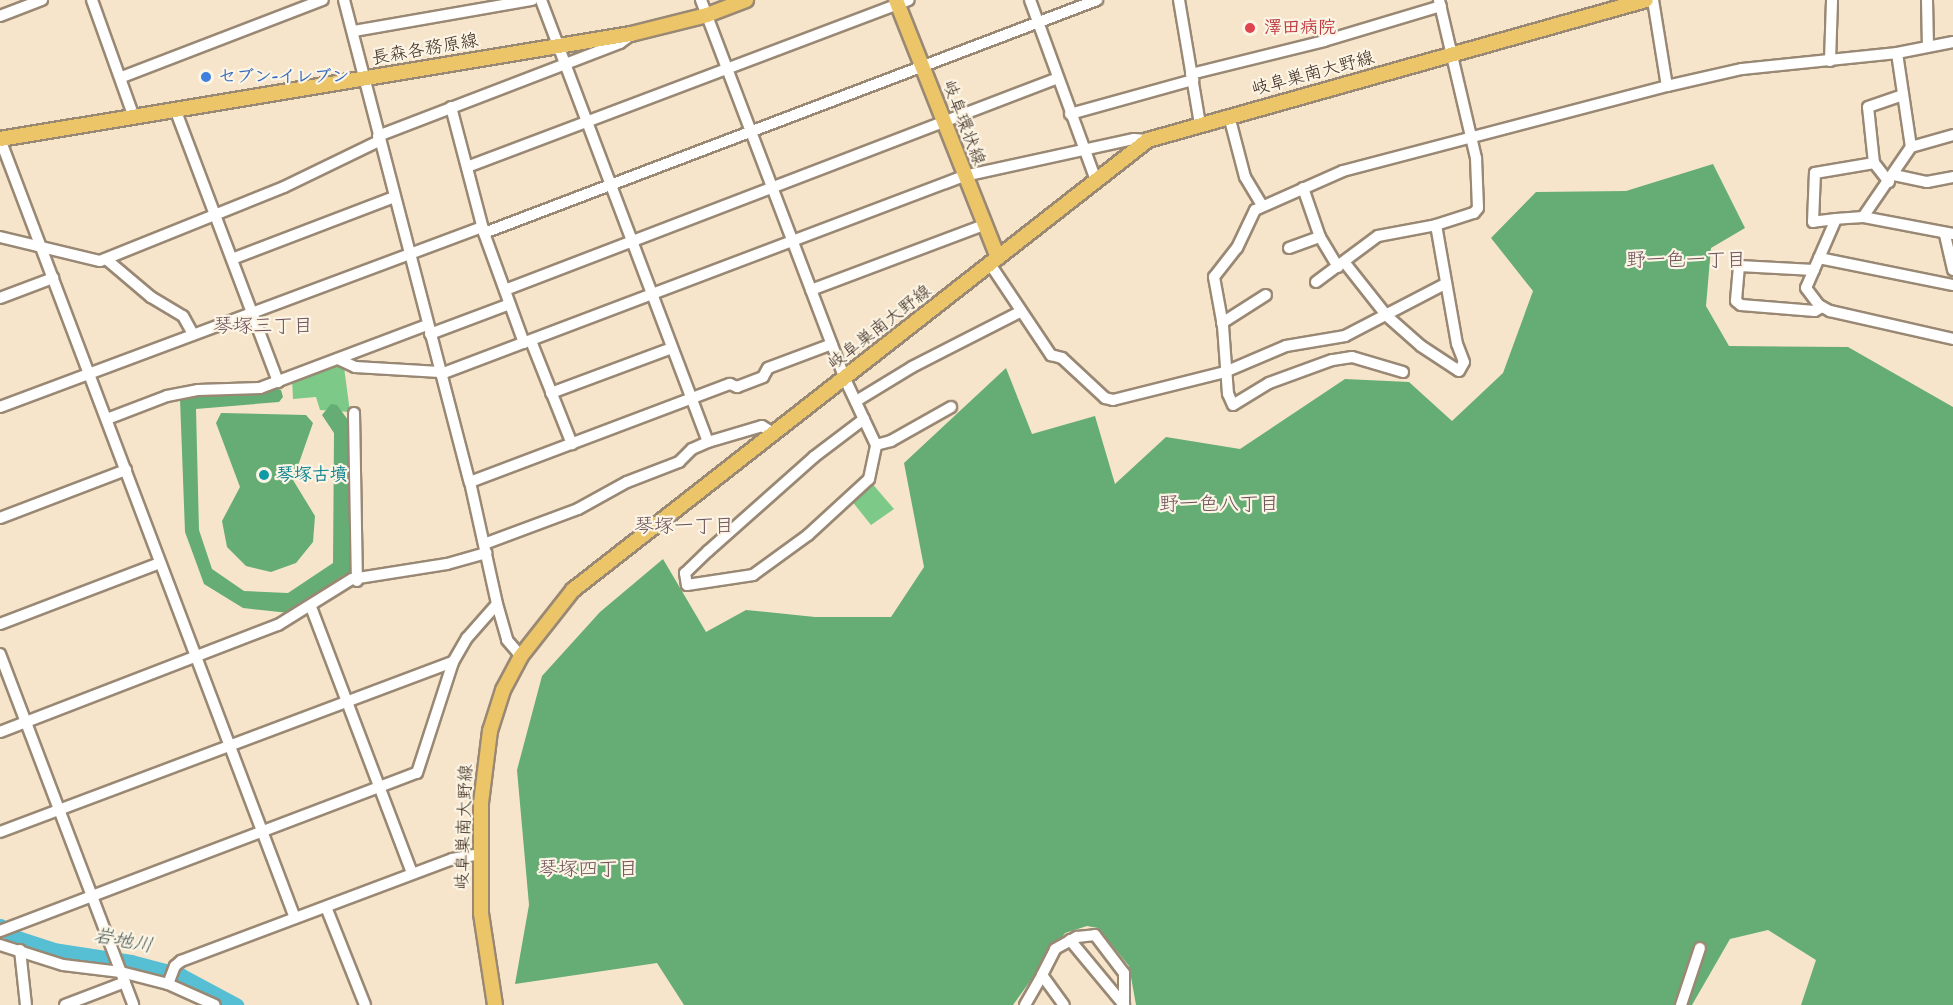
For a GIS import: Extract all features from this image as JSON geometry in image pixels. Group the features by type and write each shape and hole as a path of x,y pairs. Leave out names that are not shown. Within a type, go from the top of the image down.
{"main road":[{"name":"長森各務原線","path":"0,139 631,34 707,15 746,0"},
{"name":"岐阜巣南大野線","path":"495,1005 481,913 481,803 490,731 503,690 521,656 573,590 845,379 1095,178 1148,140 1646,0"},
{"name":"岐阜環状線","path":"901,1 922,66 984,225 994,261"}],"street":[{"path":"0,16 42,0"},
{"path":"92,0 122,77 134,117"},
{"path":"122,77 323,0"},
{"path":"344,0 354,31 364,79 428,330 471,482 497,604 507,640 521,656"},
{"path":"354,31 532,0"},
{"path":"541,0 708,442"},
{"path":"701,0 845,379 858,400 876,445 869,479 808,535 753,575 687,585 685,573 708,551 814,457 864,419"},
{"path":"1029,0 1095,178"},
{"path":"0,407 408,253 483,230 751,133 1096,0"},
{"path":"1179,0 1200,124"},
{"path":"1653,0 1667,86"},
{"path":"1830,61 1832,0"},
{"path":"1927,0 1928,46"},
{"path":"467,167 901,1"},
{"path":"1071,114 1192,77 1324,41 1440,3 1471,136 1478,208 1474,213 1436,225 1378,236 1316,282"},
{"path":"0,237 91,260 106,259 215,216 452,107 620,43 631,34"},
{"path":"1403,372 1350,357 1288,375 1233,405 1225,372 1222,322 1214,278 1231,257 1255,210 1343,171 1667,86 1742,69 1897,53 1953,42"},
{"path":"1863,217 1911,147 1897,53"},
{"path":"505,290 1058,78"},
{"path":"1903,95 1868,107 1874,164 1891,179 1927,182 1953,177"},
{"path":"452,107 483,230 510,304 572,444"},
{"path":"175,109 278,382"},
{"path":"1230,116 1245,177 1262,205"},
{"path":"1911,147 1953,135"},
{"path":"0,139 296,918"},
{"path":"338,359 355,368 441,373 964,176 1134,139 1148,140"},
{"path":"1874,164 1815,173 1813,222 1863,217 1949,234 1953,270"},
{"path":"1303,188 1320,237 1341,265 1387,316 1421,346 1459,371 1464,362 1445,284 1436,225"},
{"path":"232,259 394,197"},
{"path":"1836,219 1806,288 1822,307 1953,339"},
{"path":"811,290 984,225"},
{"path":"1289,248 1320,237"},
{"path":"1819,258 1953,285"},
{"path":"106,259 151,297 183,316 193,334"},
{"path":"994,261 1020,312 1051,355 1062,358 1100,393 1113,400 1225,372 1286,346 1343,336 1387,316 1445,284"},
{"path":"1814,270 1739,266 1736,301 1815,312 1822,307"},
{"path":"0,298 53,278"},
{"path":"1222,322 1266,295"},
{"path":"107,419 167,396 198,390 260,388 338,359 510,304"},
{"path":"858,400 912,367 1020,312"},
{"path":"1343,336 1350,357"},
{"path":"471,482 691,399 763,377 768,368 832,344"},
{"path":"551,393 672,348"},
{"path":"876,445 891,441 951,407"},
{"path":"354,413 357,580"},
{"path":"0,732 278,625 311,607 352,579 357,580 485,548 578,509 627,482 679,462 692,449 708,442 762,426 773,433"},
{"path":"0,518 126,470"},
{"path":"0,624 160,562"},
{"path":"5,930 417,773 453,662 466,638 497,604"},
{"path":"311,607 412,873"},
{"path":"0,654 133,1005"},
{"path":"0,832 453,662"},
{"path":"169,982 174,968 181,961 412,873 452,859 481,854"},
{"path":"326,907 362,1004"},
{"path":"1025,1005 1055,949 1070,940 1095,935 1124,973 1124,1005"},
{"path":"1070,940 1124,1005"},
{"path":"0,945 63,965 169,982 215,1005"},
{"path":"1681,1005 1700,948"},
{"path":"20,950 26,1005"},
{"path":"65,1005 121,974"},
{"path":"1042,975 1064,1005"}],"green space":[{"path":"1713,164 1745,228 1711,248 1706,306 1729,346 1848,347 1953,407 1953,1005 1801,1005 1816,960 1768,930 1730,939 1692,1005 1136,1005 1129,966 1098,928 1087,926 1065,933 1013,1005 684,1005 657,963 515,984 529,905 517,770 542,676 600,612 663,559 706,632 746,610 815,617 891,617 924,567 904,463 1006,368 1032,434 1095,416 1115,484 1166,437 1240,449 1345,379 1409,382 1452,421 1503,373 1533,291 1491,238 1536,192 1626,191"},
{"path":"339,364 344,367 350,412 320,410 316,397 293,399 292,379"},
{"path":"274,387 281,390 283,397 279,402 196,409 199,530 212,569 244,591 288,593 333,563 334,433 322,415 331,404 337,405 351,424 352,573 289,613 243,608 204,584 185,532 180,399 198,393"},
{"path":"221,413 306,415 313,423 293,480 315,516 313,542 296,563 271,572 246,566 227,547 222,521 240,487 216,423"},
{"path":"870,481 894,509 871,525 851,500"}],"waterway":[{"name":"岩地川","path":"0,926 17,938 53,950 131,962 180,975 236,1005"}],"place":[{"name":"澤田病院","path":"1250,28"},
{"name":"セブン-イレブン","path":"206,77"},
{"name":"琴塚古墳","path":"264,475"}],"district":[{"name":"野一色一丁目","path":"1686,260"},
{"name":"琴塚三丁目","path":"263,326"},
{"name":"野一色八丁目","path":"1219,504"},
{"name":"琴塚一丁目","path":"684,526"},
{"name":"琴塚四丁目","path":"588,869"}]}
